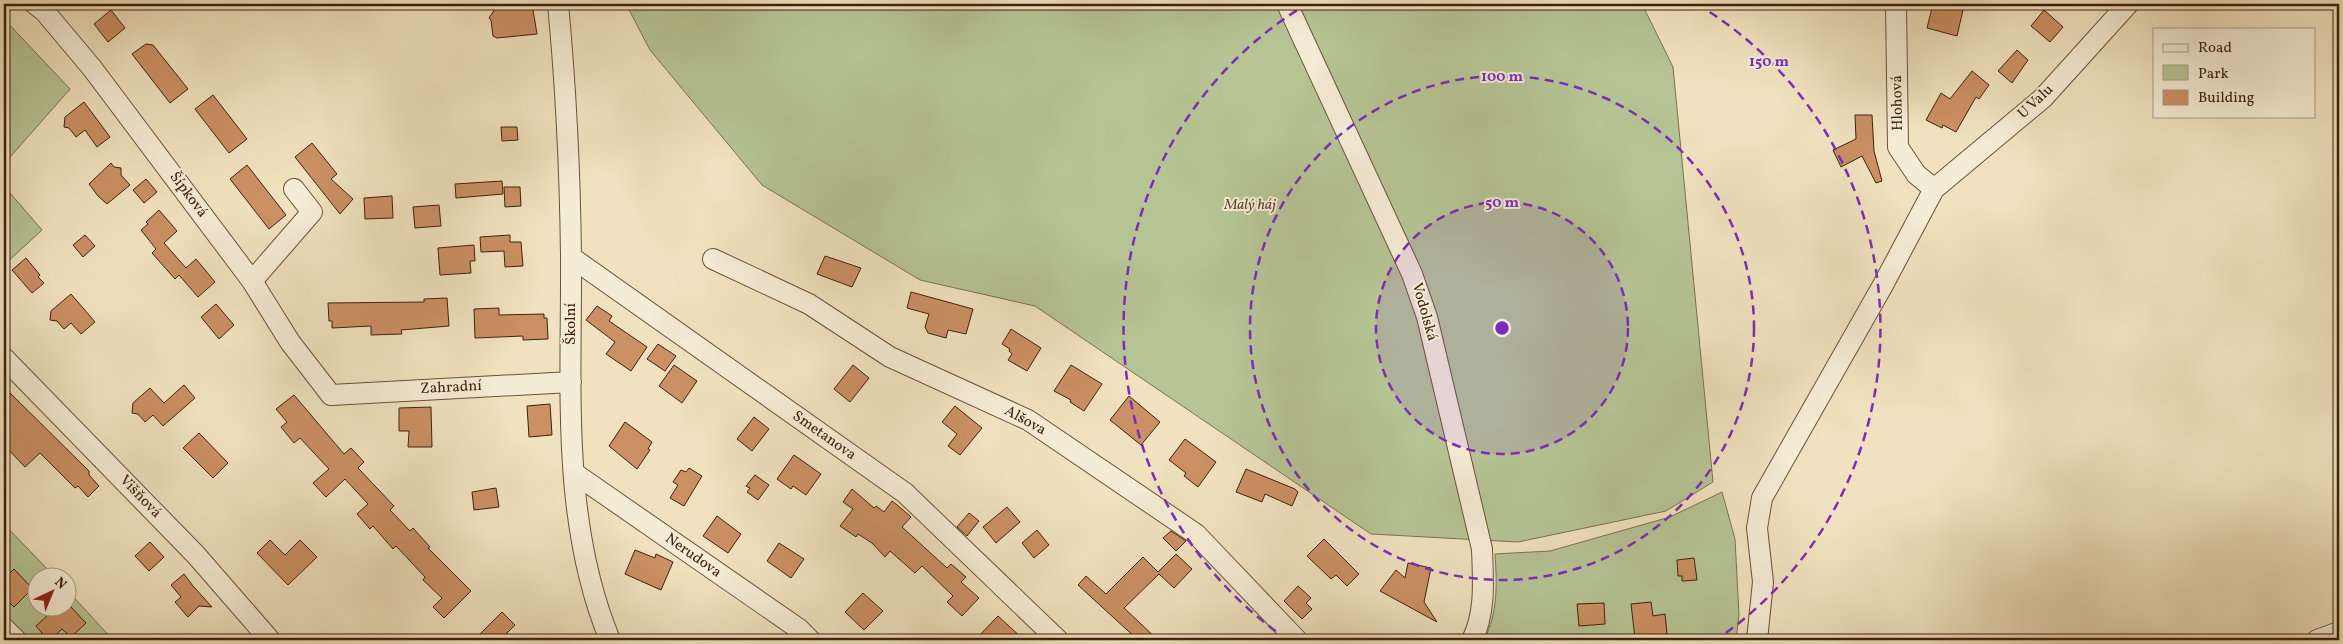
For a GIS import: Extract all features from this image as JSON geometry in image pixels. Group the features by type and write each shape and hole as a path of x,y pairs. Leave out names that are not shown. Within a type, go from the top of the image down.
{"street":[{"name":"Šípková","path":"34,4 45,12 92,68 252,281 290,342 331,395"},
{"name":"Školní","path":"558,4 564,70 571,257 571,382 574,473 581,542 598,611 610,640"},
{"name":"Vodolská","path":"1287,4 1412,274 1427,317 1482,549 1483,586 1479,621 1472,640"},
{"name":"Hlohová","path":"1896,4 1898,147 1916,174 1934,189"},
{"name":"U Valu","path":"1934,189 2043,98 2128,4"},
{"path":"252,281 312,212 294,188"},
{"path":"1756,640 1763,582 1756,528 1762,498 1883,285 1934,189"},
{"name":"Smetanova","path":"571,257 905,493 1058,640"},
{"name":"Alšova","path":"713,258 810,304 890,357 1028,420 1196,534 1297,640"},
{"name":"Višňová","path":"4,358 196,555 270,640"},
{"name":"Zahradní","path":"331,395 571,382"},
{"name":"Nerudova","path":"574,473 799,629 810,640"},
{"path":"4,628 16,640"},
{"path":"2317,640 2339,632"}],"green space":[{"name":"Malý háj","path":"626,4 1642,4 1673,67 1713,482 1666,511 1518,542 1371,534 1035,306 920,280 762,185 650,50"},
{"path":"4,19 70,89 4,164"},
{"path":"4,186 42,230 4,265"},
{"path":"1722,492 1735,539 1739,615 1736,640 1484,640 1489,630 1496,598 1495,554 1550,551 1670,517"},
{"path":"4,524 44,566 28,566 28,616 78,616 78,602 113,640 29,640 4,614"}],"building":[{"path":"505,4 532,4 537,34 497,38 493,36 491,20 489,18 497,6 505,6"},
{"path":"1933,4 1963,10 1957,36 1927,28"},
{"path":"111,10 125,28 108,42 94,24"},
{"path":"2044,10 2063,27 2050,42 2031,26"},
{"path":"146,44 153,45 188,89 170,103 132,54"},
{"path":"2017,50 2028,60 2012,83 1998,71"},
{"path":"1972,71 1989,85 1979,99 1976,97 1956,132 1943,125 1942,128 1926,120 1941,93 1950,99"},
{"path":"213,95 247,139 229,153 195,109"},
{"path":"84,102 110,137 97,147 85,130 76,137 69,128 64,127 65,117"},
{"path":"1855,115 1872,115 1874,151 1882,181 1876,183 1862,156 1841,167 1833,150 1856,139"},
{"path":"501,127 517,127 518,140 502,141"},
{"path":"312,143 337,174 331,179 353,199 340,214 295,157"},
{"path":"111,163 114,167 121,168 121,175 130,185 107,204 89,184"},
{"path":"247,165 286,215 269,229 230,179"},
{"path":"146,179 157,192 144,203 133,190"},
{"path":"502,181 503,194 456,198 455,184"},
{"path":"504,187 520,187 521,206 505,207"},
{"path":"392,196 393,218 365,219 364,198"},
{"path":"439,205 441,226 415,228 413,207"},
{"path":"159,210 177,231 164,243 186,268 196,259 215,282 198,297 179,275 175,279 152,253 156,249 141,230 148,224 146,222"},
{"path":"85,235 95,246 83,257 73,245"},
{"path":"510,235 510,242 521,242 523,266 505,267 504,251 481,252 480,237"},
{"path":"474,245 475,261 470,261 471,273 440,275 438,248"},
{"path":"825,256 861,268 852,287 817,274"},
{"path":"26,258 44,283 32,293 12,270"},
{"path":"911,292 973,309 966,334 948,330 946,338 928,333 925,327 929,314 907,308"},
{"path":"71,294 95,322 81,334 71,323 64,329 57,321 50,320 51,311"},
{"path":"447,298 449,326 401,330 402,334 371,335 371,326 332,328 332,321 329,321 328,303 424,302 424,299"},
{"path":"216,304 234,325 219,339 201,317"},
{"path":"597,306 612,316 609,321 647,347 631,371 606,354 615,342 586,320"},
{"path":"499,308 499,315 544,314 544,318 547,318 548,339 523,340 523,336 475,338 474,309"},
{"path":"1011,329 1041,348 1027,371 1008,360 1012,354 1009,351 1010,349 1002,344"},
{"path":"658,344 676,356 665,371 647,359"},
{"path":"674,365 697,381 682,403 659,386"},
{"path":"853,365 869,378 850,402 834,389"},
{"path":"1071,365 1102,384 1084,411 1070,402 1071,400 1054,391"},
{"path":"184,385 195,398 163,426 153,415 145,422 138,414 132,413 133,403 150,388 164,403"},
{"path":"4,387 89,471 89,475 99,486 88,497 78,486 75,488 40,453 25,467 4,445"},
{"path":"294,395 344,454 351,448 364,462 358,468 394,506 390,510 410,531 413,528 430,547 428,548 471,591 444,618 433,607 442,598 423,580 425,577 396,546 393,549 373,526 370,529 357,514 368,504 345,479 326,497 313,483 329,469 300,438 294,443 281,427 287,422 276,409"},
{"path":"1129,396 1160,422 1141,445 1110,420"},
{"path":"550,404 552,435 529,437 527,406"},
{"path":"955,406 982,428 960,455 948,446 957,434 942,422"},
{"path":"431,407 432,447 408,447 409,431 399,431 399,408"},
{"path":"754,417 769,429 752,451 737,439"},
{"path":"625,422 652,442 648,449 650,450 637,469 609,446"},
{"path":"199,433 228,463 213,478 183,448"},
{"path":"1185,439 1216,462 1198,487 1184,476 1186,473 1169,460"},
{"path":"794,455 821,474 806,495 793,486 791,489 777,479"},
{"path":"689,468 702,476 684,506 670,498 678,485 673,482 681,470 686,472"},
{"path":"1246,469 1295,489 1298,492 1292,506 1265,494 1262,502 1236,492"},
{"path":"755,475 769,485 758,500 747,492 750,488 746,486"},
{"path":"496,488 499,507 474,510 472,492"},
{"path":"852,489 874,508 876,506 884,512 892,501 911,517 902,527 947,568 951,564 966,577 961,582 979,598 962,616 947,602 953,596 922,566 915,573 890,551 885,557 872,543 858,534 856,537 840,526 853,509 843,502"},
{"path":"1007,507 1020,522 996,543 983,527"},
{"path":"969,513 979,521 967,536 957,527"},
{"path":"717,516 741,534 728,553 703,536"},
{"path":"1037,530 1049,545 1034,558 1022,543"},
{"path":"1171,531 1186,541 1176,551 1163,538"},
{"path":"1324,539 1359,574 1347,586 1336,575 1331,579 1307,556"},
{"path":"270,540 285,555 300,540 317,557 288,585 257,553"},
{"path":"150,542 164,557 149,571 135,556"},
{"path":"779,543 804,559 791,578 767,561"},
{"path":"635,550 655,558 656,554 673,562 661,590 625,574"},
{"path":"1176,554 1192,569 1174,588 1159,574 1124,608 1158,640 1138,640 1078,585 1086,576 1106,594 1143,557 1158,572"},
{"path":"1694,558 1697,580 1682,581 1682,576 1678,576 1677,560"},
{"path":"1408,563 1431,568 1424,602 1437,622 1380,591 1396,570 1405,578"},
{"path":"14,569 28,584 28,593 14,607 4,597 4,579"},
{"path":"184,574 212,607 199,606 188,617 175,602 181,597 171,585"},
{"path":"1298,586 1311,598 1306,603 1312,609 1302,619 1284,601"},
{"path":"863,593 883,611 864,630 845,612"},
{"path":"1651,602 1653,616 1665,614 1667,634 1635,638 1631,604"},
{"path":"1604,603 1605,624 1579,626 1577,604"},
{"path":"502,612 515,625 500,640 474,640"},
{"path":"78,614 86,623 71,637 62,629 51,639 42,638 42,633 36,626 47,616"},
{"path":"998,616 1024,640 975,640"}]}
